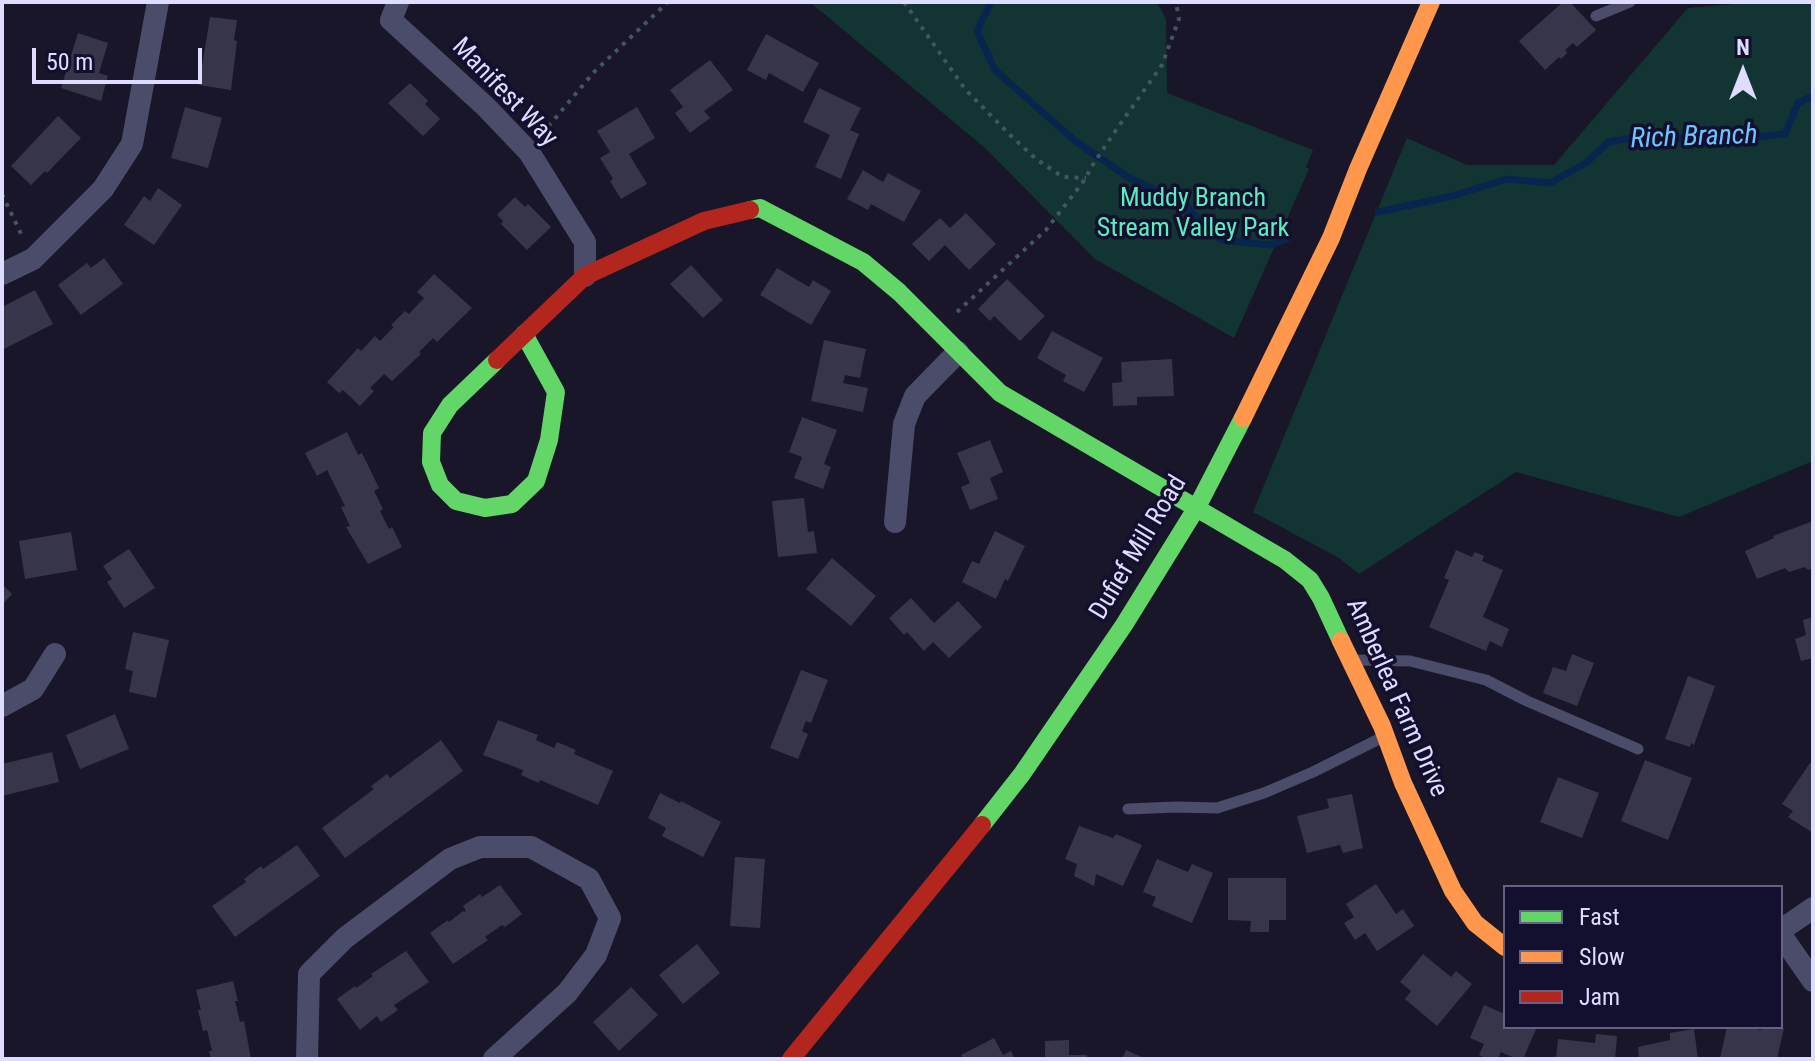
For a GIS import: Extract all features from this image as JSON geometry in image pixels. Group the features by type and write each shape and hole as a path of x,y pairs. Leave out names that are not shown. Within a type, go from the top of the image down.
{"street":[{"path":"2,274 33,259 103,189 132,144 158,2"},
{"name":"Manifest Way","path":"398,2 391,20 486,107 529,152 585,242 585,276"},
{"name":"Dufief Mill Road","path":"791,1059 1022,774 1124,625 1197,507 1331,238 1431,2"},
{"name":"Amberlea Farm Drive","path":"524,334 556,392 549,440 536,481 512,504 485,508 456,501 440,485 431,462 432,433 450,405 524,334 585,276 704,221 760,208 863,262 899,292 1000,393 1285,560 1310,580 1385,735 1403,783 1453,891 1475,923 1503,945"},
{"path":"895,522 904,424 915,396 958,352"},
{"path":"2,706 33,689 55,654"},
{"path":"307,1059 309,974 345,938 450,859 480,847 531,847 589,879 610,918 596,955 567,993 494,1059"},
{"path":"1783,930 1813,908"},
{"path":"1783,935 1813,981"}],"lane":[{"path":"1596,16 1630,2"},
{"path":"1350,660 1410,661 1486,680 1638,749"},
{"path":"1128,809 1217,808 1264,793 1313,772 1385,735"}],"path":[{"path":"529,152 594,72 668,2"},
{"path":"904,2 965,89 1009,134 1036,159 1063,177 1086,178"},
{"path":"937,331 1046,230 1086,178 1162,65 1179,19 1176,2"},
{"path":"2,194 33,259"}],"green space":[{"name":"Muddy Branch Stream Valley Park","path":"810,2 1157,2 1166,19 1167,93 1313,150 1306,167 1309,169 1234,338 1095,259 985,148"},
{"path":"1758,2 1813,2 1813,461 1679,517 1516,472 1359,574 1339,558 1253,512 1407,138 1467,165 1554,165 1688,8"}],"building":[{"path":"1563,2 1570,2 1596,30 1577,47 1573,43 1561,59 1559,57 1545,70 1519,41"},
{"path":"210,17 237,20 231,90 199,85"},
{"path":"78,33 108,43 99,73 108,76 101,101 61,88"},
{"path":"766,34 819,63 803,92 769,73 766,80 747,70"},
{"path":"710,60 733,90 704,111 710,118 690,133 675,113 683,107 670,90"},
{"path":"410,83 440,119 423,136 388,103"},
{"path":"819,88 861,108 850,130 859,134 841,179 815,167 830,135 803,122"},
{"path":"185,107 222,118 208,168 171,158"},
{"path":"637,107 655,138 629,154 647,184 621,199 600,158 610,152 597,131"},
{"path":"58,116 81,138 31,185 11,166"},
{"path":"863,170 883,182 888,173 921,191 904,222 871,204 868,210 847,199"},
{"path":"158,188 182,205 154,245 124,225 144,196 150,201"},
{"path":"515,197 525,207 528,204 551,227 527,250 501,224 503,221 497,215"},
{"path":"966,213 996,244 969,270 945,245 929,261 912,244 940,218 950,228"},
{"path":"104,258 123,284 81,315 58,285 87,263 91,268"},
{"path":"691,265 723,300 703,318 670,284"},
{"path":"777,268 809,287 813,280 831,291 811,325 760,295"},
{"path":"434,274 472,308 437,342 433,338 392,381 384,374 370,388 374,391 360,406 343,390 339,393 327,382 358,348 361,351 375,336 380,341 405,311 409,314 424,298 417,292"},
{"path":"1007,279 1045,316 1020,341 994,316 990,321 978,309"},
{"path":"35,290 53,324 2,350 2,307"},
{"path":"1052,331 1103,358 1084,392 1063,381 1066,375 1037,358"},
{"path":"824,340 866,349 860,378 845,375 843,383 868,388 863,412 811,401"},
{"path":"1172,359 1174,396 1137,397 1137,405 1113,406 1112,383 1122,382 1121,362"},
{"path":"802,417 837,430 824,464 831,467 823,489 794,478 802,457 789,452"},
{"path":"347,432 358,455 362,453 379,488 374,491 383,509 380,511 402,547 368,564 346,527 350,526 341,507 345,506 327,470 317,476 305,453"},
{"path":"990,440 1003,472 990,478 998,499 970,510 961,487 970,483 957,453"},
{"path":"804,498 808,532 814,531 817,553 778,557 772,501"},
{"path":"1813,521 1813,568 1789,572 1785,568 1757,579 1745,551 1773,536"},
{"path":"995,531 1025,546 996,599 962,582 972,561 979,564"},
{"path":"71,532 77,570 25,579 19,541"},
{"path":"129,549 155,588 124,608 107,582 112,579 103,566"},
{"path":"1456,550 1472,557 1475,552 1484,556 1482,561 1503,570 1483,617 1509,629 1502,647 1490,641 1486,651 1429,627 1449,580 1444,578"},
{"path":"832,558 876,596 851,626 806,589"},
{"path":"2,584 12,594 2,605"},
{"path":"911,598 934,623 958,601 982,627 949,658 933,642 924,651 889,618"},
{"path":"1813,617 1813,658 1801,661 1795,639 1806,635 1803,620"},
{"path":"133,632 169,640 156,698 129,692 133,671 125,669"},
{"path":"1572,654 1594,663 1577,706 1543,693 1553,667 1566,671"},
{"path":"801,670 828,680 811,723 806,721 802,731 808,734 798,759 770,748"},
{"path":"1688,676 1715,686 1694,745 1691,743 1690,747 1665,739"},
{"path":"115,714 129,749 80,769 66,735"},
{"path":"498,720 538,735 536,740 554,748 557,742 576,750 574,754 613,771 598,805 540,780 539,783 521,775 523,770 483,755"},
{"path":"441,740 463,771 345,858 322,828 374,789 371,786 387,774 390,778"},
{"path":"52,752 59,782 2,796 2,764"},
{"path":"1645,760 1692,778 1668,840 1621,821"},
{"path":"1810,763 1813,765 1813,833 1788,817 1793,811 1782,804"},
{"path":"1558,777 1599,793 1582,838 1540,822"},
{"path":"660,793 721,822 703,857 662,836 666,828 648,818"},
{"path":"1352,794 1363,848 1343,853 1340,845 1307,853 1297,816 1329,808 1327,799"},
{"path":"1079,826 1113,838 1116,834 1142,845 1123,886 1096,874 1094,886 1074,876 1077,864 1065,859"},
{"path":"297,845 320,876 235,937 212,906 246,882 244,879 261,866 263,869"},
{"path":"735,857 765,859 760,928 730,926"},
{"path":"1157,859 1188,872 1192,864 1213,873 1192,923 1152,906 1156,897 1143,892"},
{"path":"1228,878 1286,878 1286,920 1269,920 1269,932 1250,932 1251,921 1228,920"},
{"path":"1376,884 1396,914 1403,909 1414,926 1377,951 1365,933 1355,940 1344,923 1354,917 1346,904"},
{"path":"500,885 522,914 485,937 488,940 453,964 430,933 466,911 463,906 480,894 482,897"},
{"path":"697,944 720,973 683,1004 659,975"},
{"path":"406,951 429,982 394,1005 398,1010 381,1022 377,1016 360,1030 337,999"},
{"path":"1423,954 1451,977 1456,971 1472,984 1437,1026 1405,999 1411,991 1400,982"},
{"path":"233,981 238,1001 235,1001 240,1022 244,1021 251,1059 211,1059 209,1051 212,1051 207,1030 203,1031 196,990"},
{"path":"631,987 658,1015 619,1051 593,1022"},
{"path":"1484,1005 1503,1013 1503,1029 1536,1029 1523,1059 1501,1052 1498,1059 1487,1059 1479,1055 1484,1044 1470,1038"},
{"path":"1784,1028 1777,1059 1720,1058 1727,1029"},
{"path":"1694,1029 1698,1059 1639,1059 1638,1047 1670,1040 1670,1033"},
{"path":"1596,1034 1617,1036 1615,1059 1556,1059 1558,1039 1595,1043"},
{"path":"994,1038 1003,1055 1011,1051 1015,1059 963,1059 961,1055"},
{"path":"1069,1040 1069,1055 1087,1055 1087,1059 1045,1059 1045,1041"},
{"path":"1126,1050 1146,1059 1122,1059"}],"waterway":[{"path":"991,2 977,31 995,70 1075,141 1128,177 1186,205 1203,227 1222,240 1269,245 1287,239"},
{"name":"Rich Branch","path":"1378,212 1452,196 1507,179 1550,183 1586,163 1608,142 1645,136 1664,141 1692,136 1716,141 1785,134 1798,103 1813,96"}],"traffic: fast":[{"path":"750,210 760,208 863,262 899,292 1000,393 1285,560 1310,580 1341,641"},
{"path":"497,360 450,405 432,433 431,462 440,485 456,501 485,508 512,504 536,481 549,440 556,392 524,334"},
{"path":"982,825 1022,774 1124,625 1197,507 1243,418"}],"traffic: slow":[{"path":"1243,418 1331,238 1431,2"},
{"path":"1341,641 1382,726 1403,783 1453,891 1475,923 1503,945"}],"traffic: jam":[{"path":"497,360 585,276 704,221 750,210"},
{"path":"791,1059 982,825"}]}
